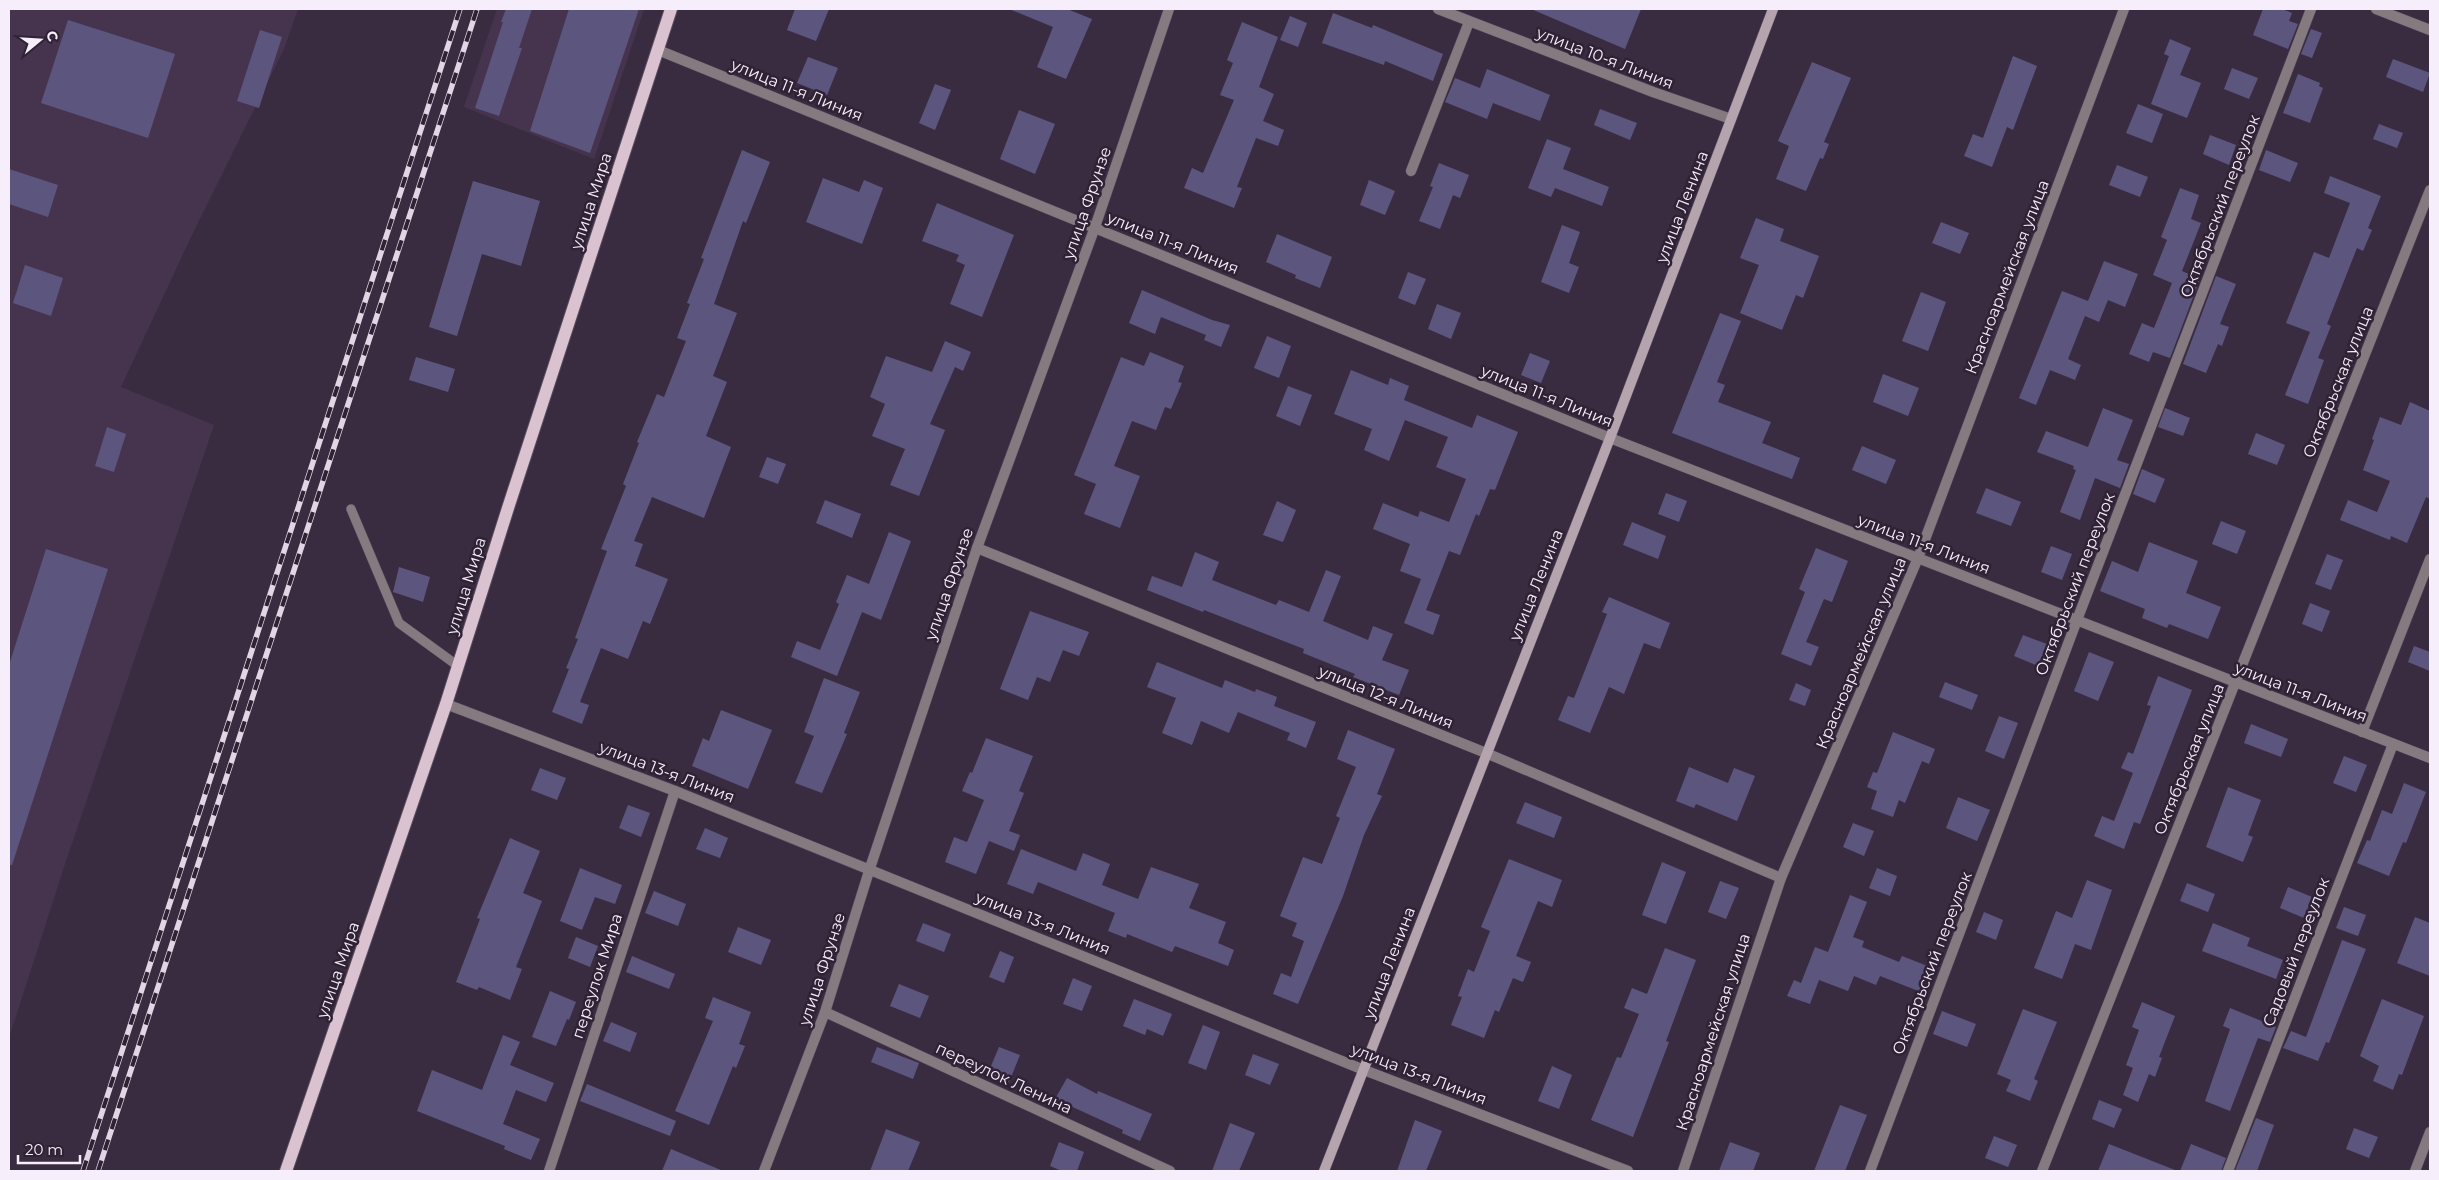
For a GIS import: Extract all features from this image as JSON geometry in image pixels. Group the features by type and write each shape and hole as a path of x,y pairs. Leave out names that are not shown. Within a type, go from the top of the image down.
{"main road":[{"name":"улица Мира","path":"286,1171 446,704 671,9"},
{"name":"улица Ленина","path":"1324,1171 1610,438 1773,9"}],"street":[{"name":"улица Фрунзе","path":"764,1171 825,1012 870,868 977,548 1095,227 1169,9"},
{"name":"улица 10-я Линия","path":"1438,9 1653,92 1732,120"},
{"name":"Красноармейская улица","path":"1683,1171 1781,878 1918,558 2124,9"},
{"name":"Октябрьский переулок","path":"1870,1171 2077,620 2311,9"},
{"path":"2376,9 2430,30"},
{"path":"1411,171 1469,22"},
{"name":"улица 11-я Линия","path":"658,50 1610,438 2430,758"},
{"name":"Октябрьская улица","path":"2042,1171 2430,190"},
{"name":"улица 12-я Линия","path":"977,548 1486,753 1781,878"},
{"path":"2362,732 2430,559"},
{"name":"улица 13-я Линия","path":"446,704 675,790 1364,1070 1628,1171"},
{"name":"Садовый переулок","path":"2228,1171 2393,744"},
{"name":"переулок Мира","path":"549,1171 675,790"},
{"name":"переулок Ленина","path":"825,1012 1170,1171"},
{"path":"2414,1171 2430,1132"}],"lane":[{"path":"351,508 399,623 458,666"}],"shaded area":[{"path":"9,9 298,9 284,49 191,237 121,387 214,425 65,864 9,1038"},
{"path":"497,9 644,9 594,159 464,107"}],"building":[{"path":"506,9 532,9 519,48 522,48 499,116 475,108"},
{"path":"569,9 639,9 590,153 530,131"},
{"path":"795,9 829,9 816,41 787,30"},
{"path":"1009,9 1067,9 1092,19 1066,79 1037,67 1053,27"},
{"path":"1531,9 1641,9 1625,49"},
{"path":"2263,9 2282,9 2292,13 2289,21 2298,24 2288,49 2253,35"},
{"path":"1333,13 1372,28 1373,25 1443,54 1433,81 1385,61 1384,65 1322,43"},
{"path":"1290,16 1307,23 1298,47 1280,40"},
{"path":"68,20 175,54 148,138 41,103"},
{"path":"1242,22 1278,37 1259,87 1274,94 1263,121 1284,130 1278,146 1256,138 1237,187 1242,188 1234,208 1184,188 1192,168 1203,173 1234,100 1220,95 1233,63 1227,60"},
{"path":"2311,29 2322,33 2312,58 2301,54"},
{"path":"260,30 282,37 259,108 237,101"},
{"path":"2170,39 2191,48 2180,75 2201,83 2187,118 2151,104 2169,56 2164,54"},
{"path":"2013,56 2037,66 2013,130 2007,127 1992,167 1964,156 1973,134 1983,138"},
{"path":"808,57 838,68 827,95 797,83"},
{"path":"2393,59 2430,73 2423,92 2386,77"},
{"path":"1812,62 1851,78 1824,142 1829,144 1823,159 1820,158 1806,191 1776,179 1789,146 1778,141"},
{"path":"2232,68 2258,78 2249,99 2224,89"},
{"path":"1487,69 1550,95 1540,121 1493,103 1487,119 1445,102 1455,78 1480,88"},
{"path":"2298,74 2320,83 2319,86 2323,88 2310,123 2283,113"},
{"path":"935,84 951,90 935,130 919,123"},
{"path":"2138,104 2163,114 2152,143 2126,133"},
{"path":"1600,109 1637,123 1630,140 1594,125"},
{"path":"1019,110 1055,124 1035,174 1000,159"},
{"path":"2379,124 2403,133 2397,148 2373,139"},
{"path":"2210,135 2236,145 2229,165 2203,154"},
{"path":"1547,139 1571,148 1563,169 1609,187 1602,206 1555,188 1551,197 1528,188"},
{"path":"742,150 770,162 746,223 743,221 714,304 737,313 713,376 727,382 706,436 731,447 704,518 652,497 634,541 643,544 635,566 668,579 650,624 643,621 628,659 601,648 580,702 589,705 582,724 552,712 569,669 566,668 578,639 575,638 607,551 601,549 626,486 623,484 639,443 637,442 657,394 664,397 686,341 677,338 690,304 687,303 704,259 701,258"},
{"path":"2266,150 2298,163 2290,182 2259,170"},
{"path":"1439,163 1469,175 1460,198 1453,195 1440,229 1419,221 1433,187 1430,186"},
{"path":"2117,165 2148,177 2140,197 2109,185"},
{"path":"9,169 58,185 48,217 9,204"},
{"path":"2330,176 2381,196 2368,228 2372,230 2363,251 2357,248 2327,324 2331,326 2318,358 2324,360 2308,404 2285,395 2310,332 2286,323 2314,252 2329,258 2350,203 2324,193"},
{"path":"823,178 859,192 864,180 883,188 862,244 806,222"},
{"path":"1369,180 1395,191 1385,215 1360,205"},
{"path":"473,181 540,201 521,266 482,254 457,336 429,327"},
{"path":"2180,188 2199,195 2191,219 2201,223 2182,271 2200,279 2170,358 2153,352 2149,362 2129,354 2142,323 2154,328 2172,283 2153,275 2167,240 2161,237"},
{"path":"937,203 1014,235 982,317 950,304 965,265 956,261 959,255 922,241"},
{"path":"1756,218 1784,229 1780,241 1819,256 1803,298 1796,295 1782,330 1740,313 1759,265 1740,258"},
{"path":"1941,222 1969,233 1960,254 1932,243"},
{"path":"1562,225 1580,232 1569,263 1579,267 1569,293 1541,282"},
{"path":"1277,234 1332,257 1320,288 1295,278 1296,275 1266,262"},
{"path":"2104,261 2138,274 2125,307 2108,300 2099,322 2085,316 2068,359 2081,365 2075,380 2050,370 2036,405 2019,398 2062,291 2088,301"},
{"path":"25,265 63,278 51,316 13,303"},
{"path":"1408,272 1426,279 1415,305 1398,298"},
{"path":"2216,276 2236,284 2220,324 2229,327 2222,346 2218,344 2206,373 2183,364"},
{"path":"1142,290 1212,320 1230,325 1221,347 1204,340 1206,335 1161,317 1155,334 1129,323"},
{"path":"1921,292 1946,302 1928,351 1902,341"},
{"path":"1437,304 1461,313 1451,339 1428,329"},
{"path":"1720,313 1741,321 1717,382 1725,385 1718,402 1771,422 1762,443 1800,458 1792,479 1672,433"},
{"path":"1267,336 1291,346 1279,378 1254,368"},
{"path":"945,341 971,352 963,371 955,367 930,424 945,430 919,496 890,485 905,449 872,436 885,404 870,397 886,356 932,372"},
{"path":"1150,352 1184,366 1178,382 1182,383 1171,409 1165,407 1156,430 1132,421 1114,466 1140,476 1120,528 1084,514 1096,484 1074,475 1121,357 1144,366"},
{"path":"1530,353 1550,361 1541,383 1521,375"},
{"path":"416,357 455,369 448,392 409,380"},
{"path":"1351,370 1388,385 1390,378 1409,386 1404,400 1472,428 1477,415 1518,432 1495,490 1490,489 1479,516 1476,514 1460,555 1449,551 1426,610 1440,615 1433,635 1404,623 1421,579 1400,571 1410,544 1373,529 1383,503 1418,517 1420,511 1449,522 1466,479 1436,467 1448,437 1405,420 1389,461 1364,450 1372,429 1334,414"},
{"path":"1883,374 1919,388 1908,416 1873,402"},
{"path":"1288,386 1312,395 1300,426 1276,416"},
{"path":"2410,402 2430,411 2430,499 2426,497 2407,543 2391,536 2390,540 2340,520 2348,500 2377,512 2390,481 2363,470 2374,440 2372,439 2380,417 2401,425"},
{"path":"2103,408 2133,420 2117,460 2129,464 2120,488 2095,478 2080,520 2060,512 2076,470 2073,469 2074,466 2037,452 2046,431 2088,447"},
{"path":"2165,408 2190,418 2183,436 2158,427"},
{"path":"107,427 126,434 114,472 95,466"},
{"path":"2256,433 2285,445 2277,465 2248,454"},
{"path":"1862,446 1896,460 1886,484 1852,470"},
{"path":"767,457 786,464 778,484 759,477"},
{"path":"2142,469 2165,479 2155,503 2133,494"},
{"path":"1986,488 2021,502 2011,526 1976,513"},
{"path":"1666,493 1687,501 1679,522 1658,514"},
{"path":"825,500 861,514 852,538 816,523"},
{"path":"1277,501 1296,510 1283,542 1263,535"},
{"path":"2221,521 2246,531 2237,554 2212,544"},
{"path":"1632,522 1666,536 1658,559 1623,545"},
{"path":"889,532 911,541 881,620 862,612 837,676 791,657 797,641 820,650 839,604 836,602 847,575 869,584"},
{"path":"2149,542 2198,561 2186,593 2221,607 2208,639 2169,624 2167,628 2142,618 2145,609 2100,591 2112,561 2138,572"},
{"path":"2051,546 2072,554 2062,580 2041,572"},
{"path":"1816,548 1848,561 1832,602 1824,599 1806,642 1819,647 1811,666 1781,654 1805,592 1799,589"},
{"path":"46,549 108,569 12,865 9,865 9,665"},
{"path":"1195,552 1219,562 1212,580 1276,605 1279,600 1309,612 1326,570 1341,576 1323,621 1368,640 1373,626 1393,634 1382,660 1409,670 1399,695 1353,677 1355,674 1303,653 1304,649 1147,590 1152,576 1182,587"},
{"path":"2327,554 2343,560 2331,590 2315,584"},
{"path":"399,567 430,577 423,602 393,592"},
{"path":"1609,597 1670,623 1660,649 1644,643 1624,694 1609,687 1590,733 1558,720 1568,696 1574,698 1607,614 1602,612"},
{"path":"2310,603 2330,611 2322,632 2302,624"},
{"path":"1030,611 1089,632 1079,656 1063,650 1050,682 1037,677 1028,700 1000,689"},
{"path":"2023,635 2047,644 2038,666 2014,656"},
{"path":"2414,646 2430,652 2430,671 2408,662"},
{"path":"2089,652 2114,662 2098,701 2074,691"},
{"path":"1157,662 1222,688 1225,680 1255,692 1256,689 1277,697 1274,706 1316,722 1306,748 1287,740 1290,733 1238,712 1229,733 1201,721 1192,745 1162,733 1176,698 1147,687"},
{"path":"2158,676 2192,690 2140,824 2134,822 2124,849 2094,836 2102,816 2114,821 2133,773 2121,768 2128,752 2133,754 2151,706 2147,705"},
{"path":"824,678 860,692 844,733 847,734 822,793 795,783 814,736 804,732"},
{"path":"1945,682 1978,695 1972,710 1939,697"},
{"path":"1796,683 1811,690 1805,706 1789,700"},
{"path":"721,710 772,730 748,789 692,766 703,738 709,741"},
{"path":"1999,716 2018,723 2004,759 1985,751"},
{"path":"2251,724 2288,739 2281,757 2244,743"},
{"path":"1348,730 1395,749 1377,794 1382,796 1364,835 1343,896 1298,1004 1273,994 1281,973 1291,977 1304,941 1292,936 1297,923 1280,916 1303,857 1322,864 1340,818 1336,816 1356,767 1337,759"},
{"path":"1893,732 1935,749 1929,764 1922,761 1905,803 1899,800 1893,817 1871,809 1877,791 1867,787 1873,772 1877,773"},
{"path":"986,738 1033,756 1019,791 1024,793 1009,831 1020,835 1014,851 989,841 976,874 945,862 954,837 967,842 984,800 962,791 970,772 972,773"},
{"path":"2344,756 2367,765 2356,792 2333,783"},
{"path":"1689,767 1728,783 1734,768 1755,776 1737,821 1696,804 1694,808 1676,801"},
{"path":"540,768 566,778 557,800 531,790"},
{"path":"2404,783 2426,792 2406,843 2403,842 2389,876 2357,863 2367,840 2370,841 2382,810 2392,814"},
{"path":"2228,787 2261,800 2248,835 2253,837 2243,862 2206,847"},
{"path":"1958,797 1990,810 1977,841 1946,828"},
{"path":"1525,802 1562,817 1554,838 1516,823"},
{"path":"628,805 650,813 641,837 619,828"},
{"path":"1853,823 1874,831 1864,856 1843,847"},
{"path":"705,828 728,838 720,858 696,849"},
{"path":"510,838 540,851 523,893 542,901 516,967 522,969 510,1000 479,987 477,990 456,982 480,919 477,918"},
{"path":"1021,849 1076,871 1083,853 1110,864 1102,885 1138,899 1151,867 1199,884 1189,908 1226,922 1218,943 1234,950 1228,966 1175,946 1172,952 1127,934 1126,938 1108,931 1115,913 1038,882 1033,894 1007,884"},
{"path":"1509,859 1562,880 1552,907 1538,901 1516,956 1531,962 1523,982 1513,978 1499,1012 1495,1010 1484,1038 1451,1025 1462,997 1458,996 1468,969 1474,972 1490,931 1481,927"},
{"path":"1662,862 1686,872 1666,924 1642,915"},
{"path":"580,868 622,885 615,904 595,897 582,930 560,921"},
{"path":"1877,868 1897,876 1890,896 1869,888"},
{"path":"2087,880 2112,890 2091,950 2075,944 2062,979 2034,968 2056,911 2072,918"},
{"path":"1720,881 1739,888 1726,919 1708,912"},
{"path":"2187,883 2215,894 2208,912 2180,901"},
{"path":"2288,887 2312,897 2304,918 2280,908"},
{"path":"654,891 686,904 678,926 645,913"},
{"path":"1850,895 1867,902 1853,937 1864,941 1862,947 1899,962 1902,956 1930,967 1921,992 1880,976 1876,985 1854,976 1848,991 1819,980 1810,1004 1787,996 1794,980 1801,983 1815,947 1828,952"},
{"path":"2344,907 2366,915 2358,936 2336,928"},
{"path":"1984,912 2003,920 1996,940 1976,932"},
{"path":"2415,917 2430,923 2430,976 2397,963"},
{"path":"923,923 951,934 944,952 916,941"},
{"path":"2213,923 2250,938 2247,946 2283,960 2276,979 2202,951"},
{"path":"738,927 771,940 761,965 728,952"},
{"path":"576,937 598,946 590,967 568,958"},
{"path":"2342,940 2366,949 2329,1043 2326,1042 2318,1061 2283,1048 2291,1031 2306,1037"},
{"path":"1665,948 1696,960 1666,1041 1669,1042 1633,1137 1591,1120 1617,1057 1621,1058 1639,1014 1624,1008 1632,988 1647,994"},
{"path":"1000,951 1014,957 1004,983 989,977"},
{"path":"632,956 675,974 669,989 626,972"},
{"path":"1073,978 1092,986 1082,1011 1063,1004"},
{"path":"899,984 929,996 920,1018 890,1006"},
{"path":"550,991 576,1002 556,1046 532,1037"},
{"path":"713,997 751,1012 739,1044 745,1046 736,1068 733,1066 709,1125 675,1111 713,1021 705,1018"},
{"path":"1134,999 1172,1014 1163,1036 1147,1029 1145,1035 1123,1026"},
{"path":"2382,999 2424,1016 2402,1075 2399,1074 2393,1090 2373,1081 2379,1066 2360,1056"},
{"path":"2142,1002 2175,1016 2159,1057 2162,1058 2155,1077 2149,1074 2138,1102 2123,1095 2133,1068 2126,1065 2139,1030 2132,1027"},
{"path":"2230,1008 2276,1027 2270,1042 2258,1038 2230,1111 2205,1101 2230,1029 2223,1026"},
{"path":"2023,1009 2057,1022 2034,1079 2038,1081 2030,1101 2006,1091 2011,1080 1997,1074"},
{"path":"1942,1011 1976,1024 1967,1047 1933,1034"},
{"path":"611,1022 637,1033 630,1052 603,1041"},
{"path":"1203,1025 1220,1032 1206,1070 1188,1063"},
{"path":"503,1035 520,1042 510,1065 554,1083 546,1102 516,1090 503,1124 540,1139 531,1160 504,1149 505,1146 417,1111 432,1070 482,1090"},
{"path":"877,1047 919,1063 913,1079 871,1062"},
{"path":"999,1047 1020,1055 1009,1082 988,1073"},
{"path":"1253,1054 1279,1064 1270,1085 1245,1075"},
{"path":"1552,1066 1572,1075 1559,1109 1538,1101"},
{"path":"1067,1078 1097,1094 1098,1091 1152,1114 1140,1141 1122,1133 1123,1130 1055,1099"},
{"path":"587,1084 676,1121 670,1136 580,1101"},
{"path":"2099,1100 2122,1109 2114,1128 2092,1119"},
{"path":"1840,1105 1867,1115 1845,1171 1814,1171"},
{"path":"2256,1118 2274,1125 2257,1171 2235,1171"},
{"path":"1415,1120 1442,1131 1426,1171 1397,1171"},
{"path":"1230,1123 1255,1133 1239,1171 1212,1171"},
{"path":"2354,1128 2378,1137 2369,1158 2346,1149"},
{"path":"886,1129 920,1142 908,1171 870,1171"},
{"path":"1994,1136 2017,1145 2008,1167 1985,1158"},
{"path":"1059,1142 1084,1152 1077,1171 1062,1171 1050,1166"},
{"path":"1730,1142 1760,1153 1753,1171 1719,1171"},
{"path":"2109,1144 2175,1170 2175,1171 2098,1171"},
{"path":"2191,1144 2226,1158 2221,1171 2180,1171"},
{"path":"671,1149 723,1171 662,1171"}],"railway":[{"path":"83,1171 460,9"},
{"path":"98,1171 477,9"}]}
